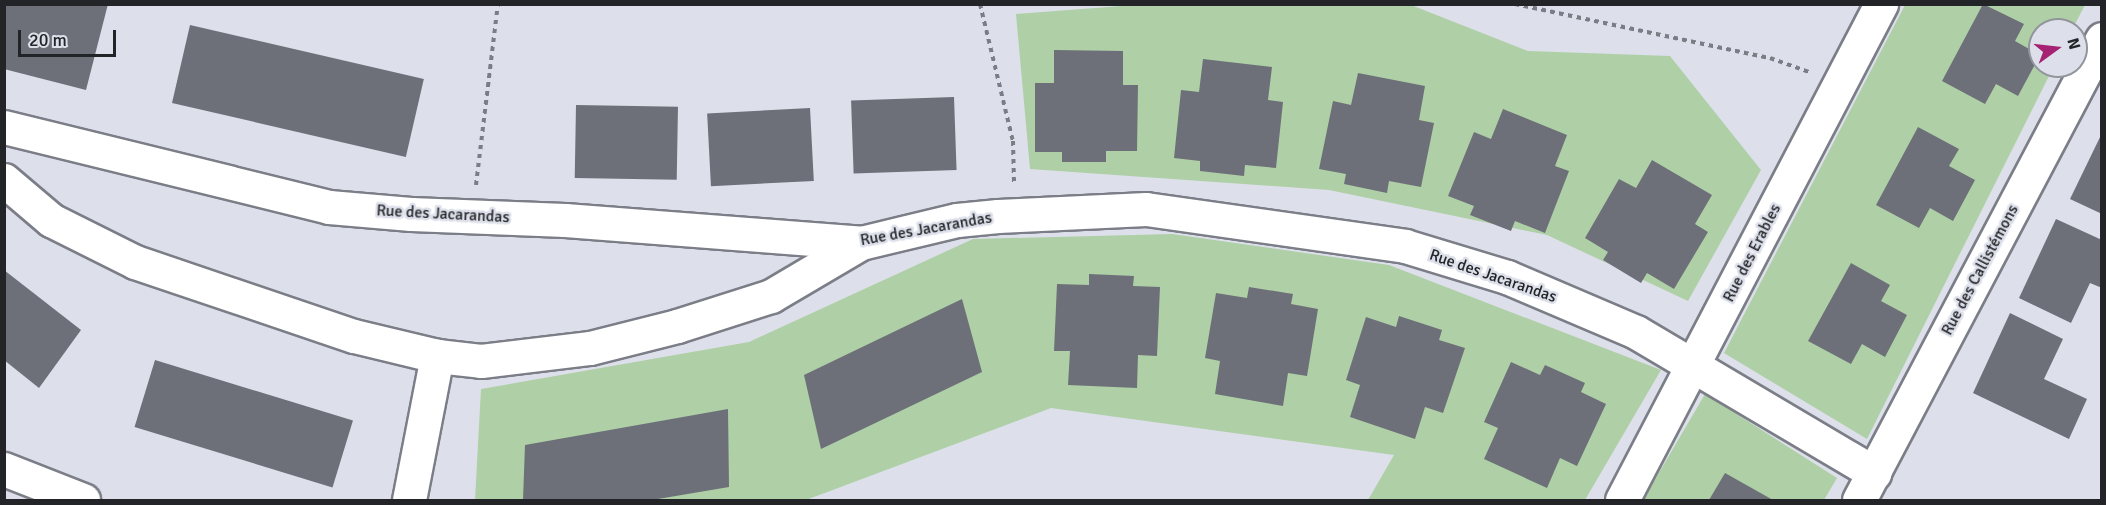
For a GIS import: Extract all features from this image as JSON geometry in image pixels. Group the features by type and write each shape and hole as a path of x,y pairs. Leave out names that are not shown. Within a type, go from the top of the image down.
{"street":[{"name":"Rue des Erables","path":"1622,501 1695,366 1881,4"},
{"name":"Rue des Callistémons","path":"1866,487 2102,39"},
{"name":"Rue des Jacarandas","path":"4,127 329,207 476,217 565,220 861,243 957,220 1014,214 1146,209 1405,246 1468,263 1583,307 1636,332 1695,366 1866,487"},
{"path":"4,180 51,220 135,262 354,336 437,356 481,361 590,348 677,326 771,296 861,243"},
{"path":"409,501 437,356"},
{"path":"4,469 83,501"}],"path":[{"path":"476,217 476,175 498,4"},
{"path":"980,4 1013,141 1014,214"},
{"path":"1515,4 1770,58 1840,83"}],"green space":[{"path":"1148,4 1411,5 1528,51 1670,56 1761,170 1688,301 1547,235 1329,190 1030,169 1016,14"},
{"path":"1905,5 2085,5 2078,18 2028,18 2028,78 2048,78 1867,439 1724,353"},
{"path":"1172,234 1389,265 1661,370 1585,500 1368,500 1394,455 1051,408 806,500 475,500 481,389 749,342 973,239"},
{"path":"1705,394 1837,478 1824,500 1643,500"}],"building":[{"path":"4,4 108,4 86,90 4,69"},
{"path":"1983,4 2024,24 2015,41 2028,48 2028,77 2018,96 1996,84 1985,104 1942,81"},
{"path":"190,25 424,79 406,157 172,103"},
{"path":"1054,50 1123,51 1123,85 1138,85 1137,151 1106,151 1106,162 1062,162 1062,152 1035,152 1035,83 1054,83"},
{"path":"1203,59 1272,67 1268,100 1283,102 1276,168 1245,165 1244,176 1200,171 1200,161 1174,158 1181,90 1199,92"},
{"path":"1358,73 1425,86 1419,120 1434,123 1421,187 1389,181 1387,193 1344,184 1346,174 1319,169 1333,101 1351,105"},
{"path":"954,97 957,170 854,174 851,101"},
{"path":"576,105 678,107 677,180 575,178"},
{"path":"810,108 814,181 711,186 707,113"},
{"path":"1503,109 1567,135 1555,166 1569,171 1545,233 1515,221 1511,231 1470,215 1474,206 1448,196 1474,132 1491,139"},
{"path":"1918,127 1959,149 1949,166 1975,180 1953,221 1930,208 1919,228 1876,205"},
{"path":"2102,133 2102,214 2070,199"},
{"path":"1652,160 1712,195 1695,224 1708,232 1674,289 1647,273 1641,283 1603,260 1608,252 1585,238 1619,179 1636,188"},
{"path":"2056,219 2102,240 2102,288 2090,283 2071,323 2019,298"},
{"path":"1851,263 1890,285 1881,301 1907,315 1885,357 1862,344 1851,364 1808,341"},
{"path":"4,270 81,330 39,388 4,360"},
{"path":"1089,274 1134,276 1133,286 1160,287 1157,356 1138,355 1137,388 1068,385 1070,351 1054,351 1057,284 1089,285"},
{"path":"1249,287 1293,294 1291,304 1318,309 1307,376 1288,373 1283,406 1215,394 1220,361 1205,358 1216,293 1247,298"},
{"path":"962,299 982,372 821,449 804,375"},
{"path":"2010,313 2063,339 2044,379 2087,399 2069,439 1973,393"},
{"path":"1399,316 1442,330 1439,340 1465,348 1443,413 1425,407 1415,439 1350,417 1360,385 1346,380 1366,317 1396,327"},
{"path":"155,360 353,421 332,487 135,427"},
{"path":"1511,362 1540,375 1545,365 1585,383 1581,392 1606,404 1577,466 1560,458 1547,488 1484,459 1498,428 1484,422"},
{"path":"728,409 729,487 652,500 523,500 525,445"},
{"path":"1725,473 1773,500 1709,500"}]}
